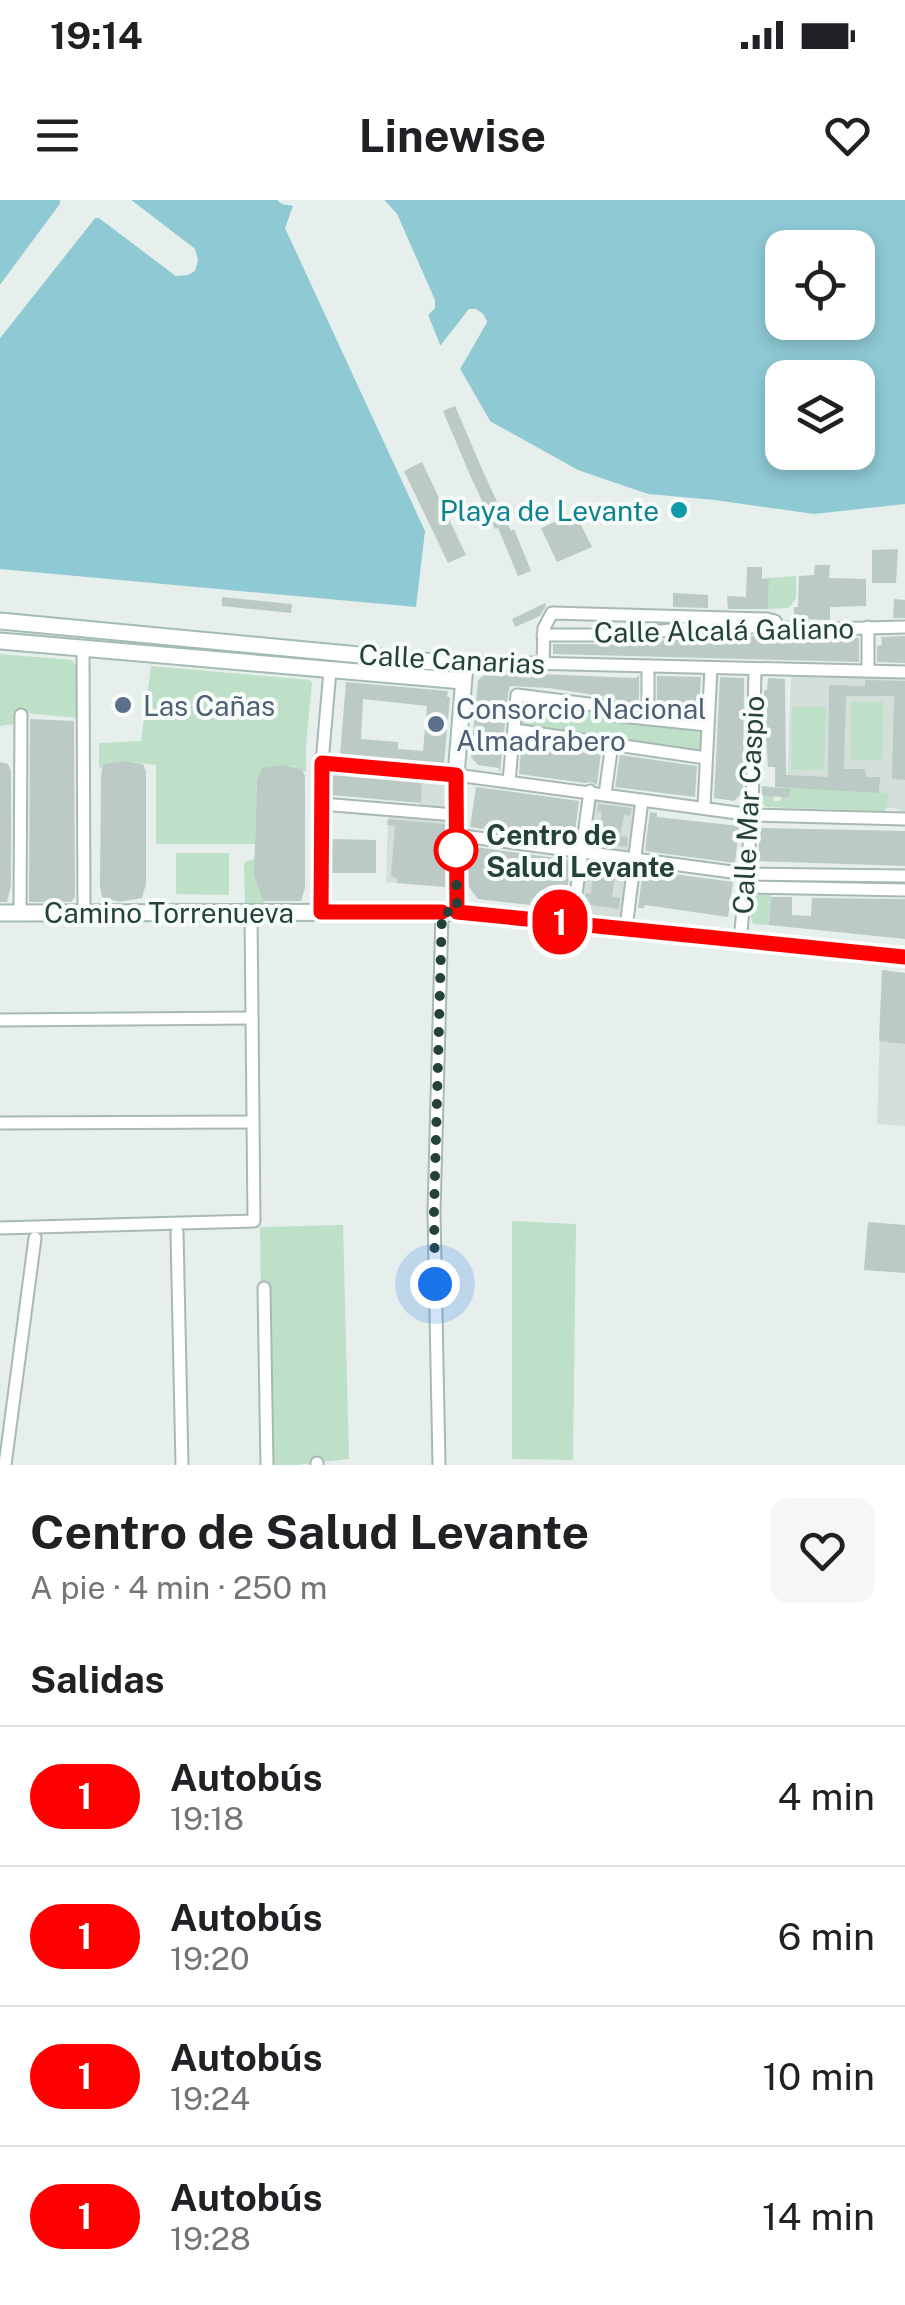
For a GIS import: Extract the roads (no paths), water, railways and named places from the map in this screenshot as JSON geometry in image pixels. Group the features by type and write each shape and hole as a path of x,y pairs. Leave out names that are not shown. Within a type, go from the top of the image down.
{"main road":[{"name":"Calle Canarias","path":"0,621 464,673"},
{"name":"Calle Canarias","path":"0,641 330,670 464,673"},
{"path":"450,912 464,673"},
{"name":"Camino Torrenueva","path":"0,913 450,912 905,957"}],"street":[{"path":"542,664 546,620 555,612 766,619 775,621 778,628"},
{"name":"Calle Alcalá Galiano","path":"543,635 714,626 905,627"},
{"path":"868,627 868,671"},
{"path":"83,648 84,912"},
{"name":"Calle Canarias","path":"464,673 483,662 905,672"},
{"path":"648,666 648,718"},
{"path":"704,808 711,668"},
{"name":"Calle Mar Caspio","path":"740,941 752,815 749,714 755,669"},
{"path":"321,912 322,763 330,670"},
{"path":"509,781 517,695 612,707 611,715 707,725"},
{"path":"20,912 21,715"},
{"path":"514,730 706,758"},
{"path":"605,794 612,744"},
{"path":"322,763 509,781 752,815 905,819"},
{"path":"572,924 590,791"},
{"path":"626,928 642,800"},
{"path":"322,804 456,815"},
{"path":"456,835 634,859 746,881 905,890"},
{"path":"746,881 905,876"},
{"path":"439,1465 434,1212 450,912"},
{"path":"0,1228 254,1222 252,913"},
{"path":"0,1020 252,1018"},
{"path":"0,1123 253,1122"},
{"path":"176,1232 182,1465"},
{"path":"5,1465 35,1238"},
{"path":"264,1288 267,1465"}],"water":[{"path":"0,200 60,200 60,204 0,285"},
{"path":"131,200 277,200 293,206 285,228 425,531 416,607 0,569 0,338 95,218 176,276 195,271 195,249"},
{"path":"384,200 905,200 905,504 814,514 648,494 578,470 490,421 460,369 487,322 483,314 469,309 441,347 428,315 435,308 397,214"}],"place":[{"name":"Playa de Levante","path":"679,510"},
{"name":"Las Cañas","path":"123,705"},
{"name":"Consorcio Nacional Almadrabero","path":"436,724"},
{"name":"Centro de Salud Levante","path":"456,850"}]}
